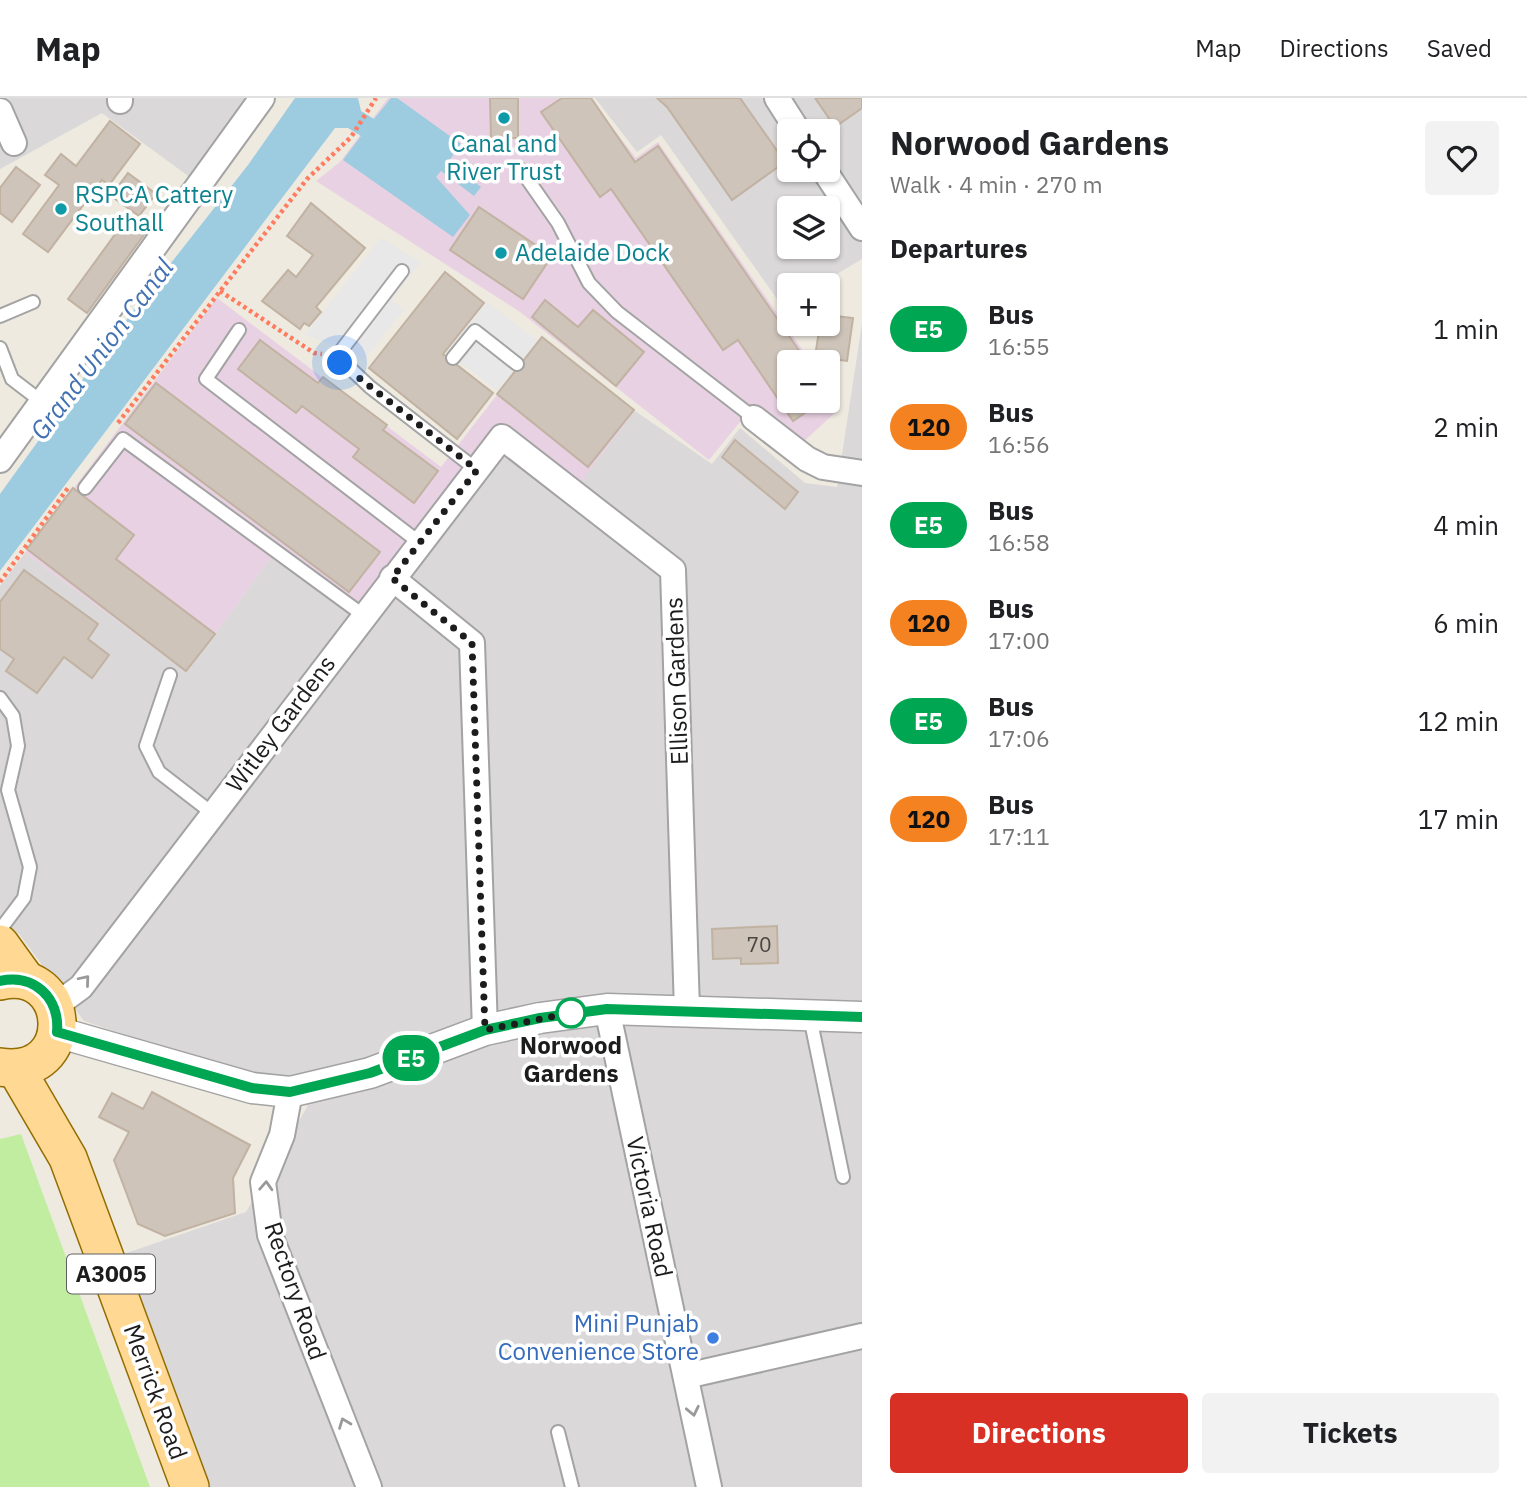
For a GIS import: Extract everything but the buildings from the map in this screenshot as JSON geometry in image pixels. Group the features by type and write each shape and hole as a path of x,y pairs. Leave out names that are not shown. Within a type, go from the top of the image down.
{"main road":[{"path":"0,944 13,980 40,987 56,1019"},
{"name":"A3005","path":"8,1068 42,1059 52,1046 56,1019"},
{"name":"Merrick Road","path":"8,1068 68,1158 190,1487"}],"street":[{"path":"0,460 262,98"},
{"path":"777,98 791,119"},
{"path":"0,111 14,143"},
{"path":"832,182 862,228"},
{"path":"754,418 807,459 822,467 862,473"},
{"name":"Witley Gardens","path":"56,1019 502,437"},
{"name":"Ellison Gardens","path":"502,437 673,570 687,1010"},
{"path":"392,578 472,643 485,1030"},
{"path":"56,1019 252,1088 290,1092 370,1073 485,1030 540,1018 607,1009 862,1017"},
{"name":"Victoria Road","path":"607,1009 709,1487"},
{"name":"Rectory Road","path":"290,1092 282,1135 263,1182 270,1235 369,1487"},
{"path":"686,1376 862,1336"}],"lane":[{"path":"521,170 558,223 589,283 617,312 754,418"},
{"path":"402,271 337,356 340,363 411,412 477,470"},
{"path":"0,316 33,302"},
{"path":"239,330 205,379 420,543"},
{"path":"453,358 475,331 517,364"},
{"path":"0,348 12,379 42,402"},
{"path":"85,488 123,439 363,615"},
{"path":"170,675 146,746 159,772 212,814"},
{"path":"0,698 13,716 18,747 8,790 30,867 24,898 0,930"},
{"path":"810,1017 843,1177"},
{"path":"558,1432 572,1487"}],"path":[{"path":"112,430 307,179 351,137 376,98"},
{"path":"220,291 314,353 337,356"},
{"path":"0,582 71,484"}],"shaded area":[{"path":"0,98 256,98 191,178 102,113 0,169"},
{"path":"388,98 589,98 636,158 658,142 777,313 777,336 793,336 803,350 777,350 777,413 835,413 802,443 753,406 709,460 520,312 316,181 340,162"},
{"path":"595,98 862,98 862,259 838,273 777,273 777,299 661,135 637,152"},
{"path":"381,238 421,262 391,300 404,310 363,361 351,351 305,335"},
{"path":"217,298 441,467 542,337 635,411 574,491 502,431 358,615 273,555 187,672 25,553"},
{"path":"487,302 538,341 497,391 447,352"},
{"path":"862,324 862,1487 200,1487 115,1257 246,1212 307,1107 312,1088 269,1083 84,1021 19,934 0,918 0,586 25,553 187,672 273,555 358,615 502,431 574,490 635,411 712,464 740,428 805,483 837,487"}],"green space":[{"path":"21,1134 150,1487 0,1487 0,1139"}],"water":[{"path":"295,98 358,98 361,111 374,119 391,98 397,98 461,144 448,162 481,187 474,196 441,171 436,177 470,215 453,237 343,160 361,136 348,128 335,128 0,571 0,494 116,333 248,165"}],"bus line":[{"name":"E5","path":"0,981 10,978 26,980 40,987 55,1006 57,1032 252,1088 290,1092 370,1073 485,1030 540,1018 607,1009 687,1010 793,1017 862,1017"}],"place":[{"name":"Canal and River Trust","path":"504,118"},
{"name":"RSPCA Cattery Southall","path":"61,209"},
{"name":"Adelaide Dock","path":"501,253"},
{"name":"Norwood Gardens","path":"571,1013"},
{"name":"Mini Punjab Convenience Store","path":"713,1338"}],"route":[{"path":"340,363 477,470 392,578 472,643 485,1030 571,1013"}],"water label":[{"name":"Grand Union Canal","path":"102,349"}]}
